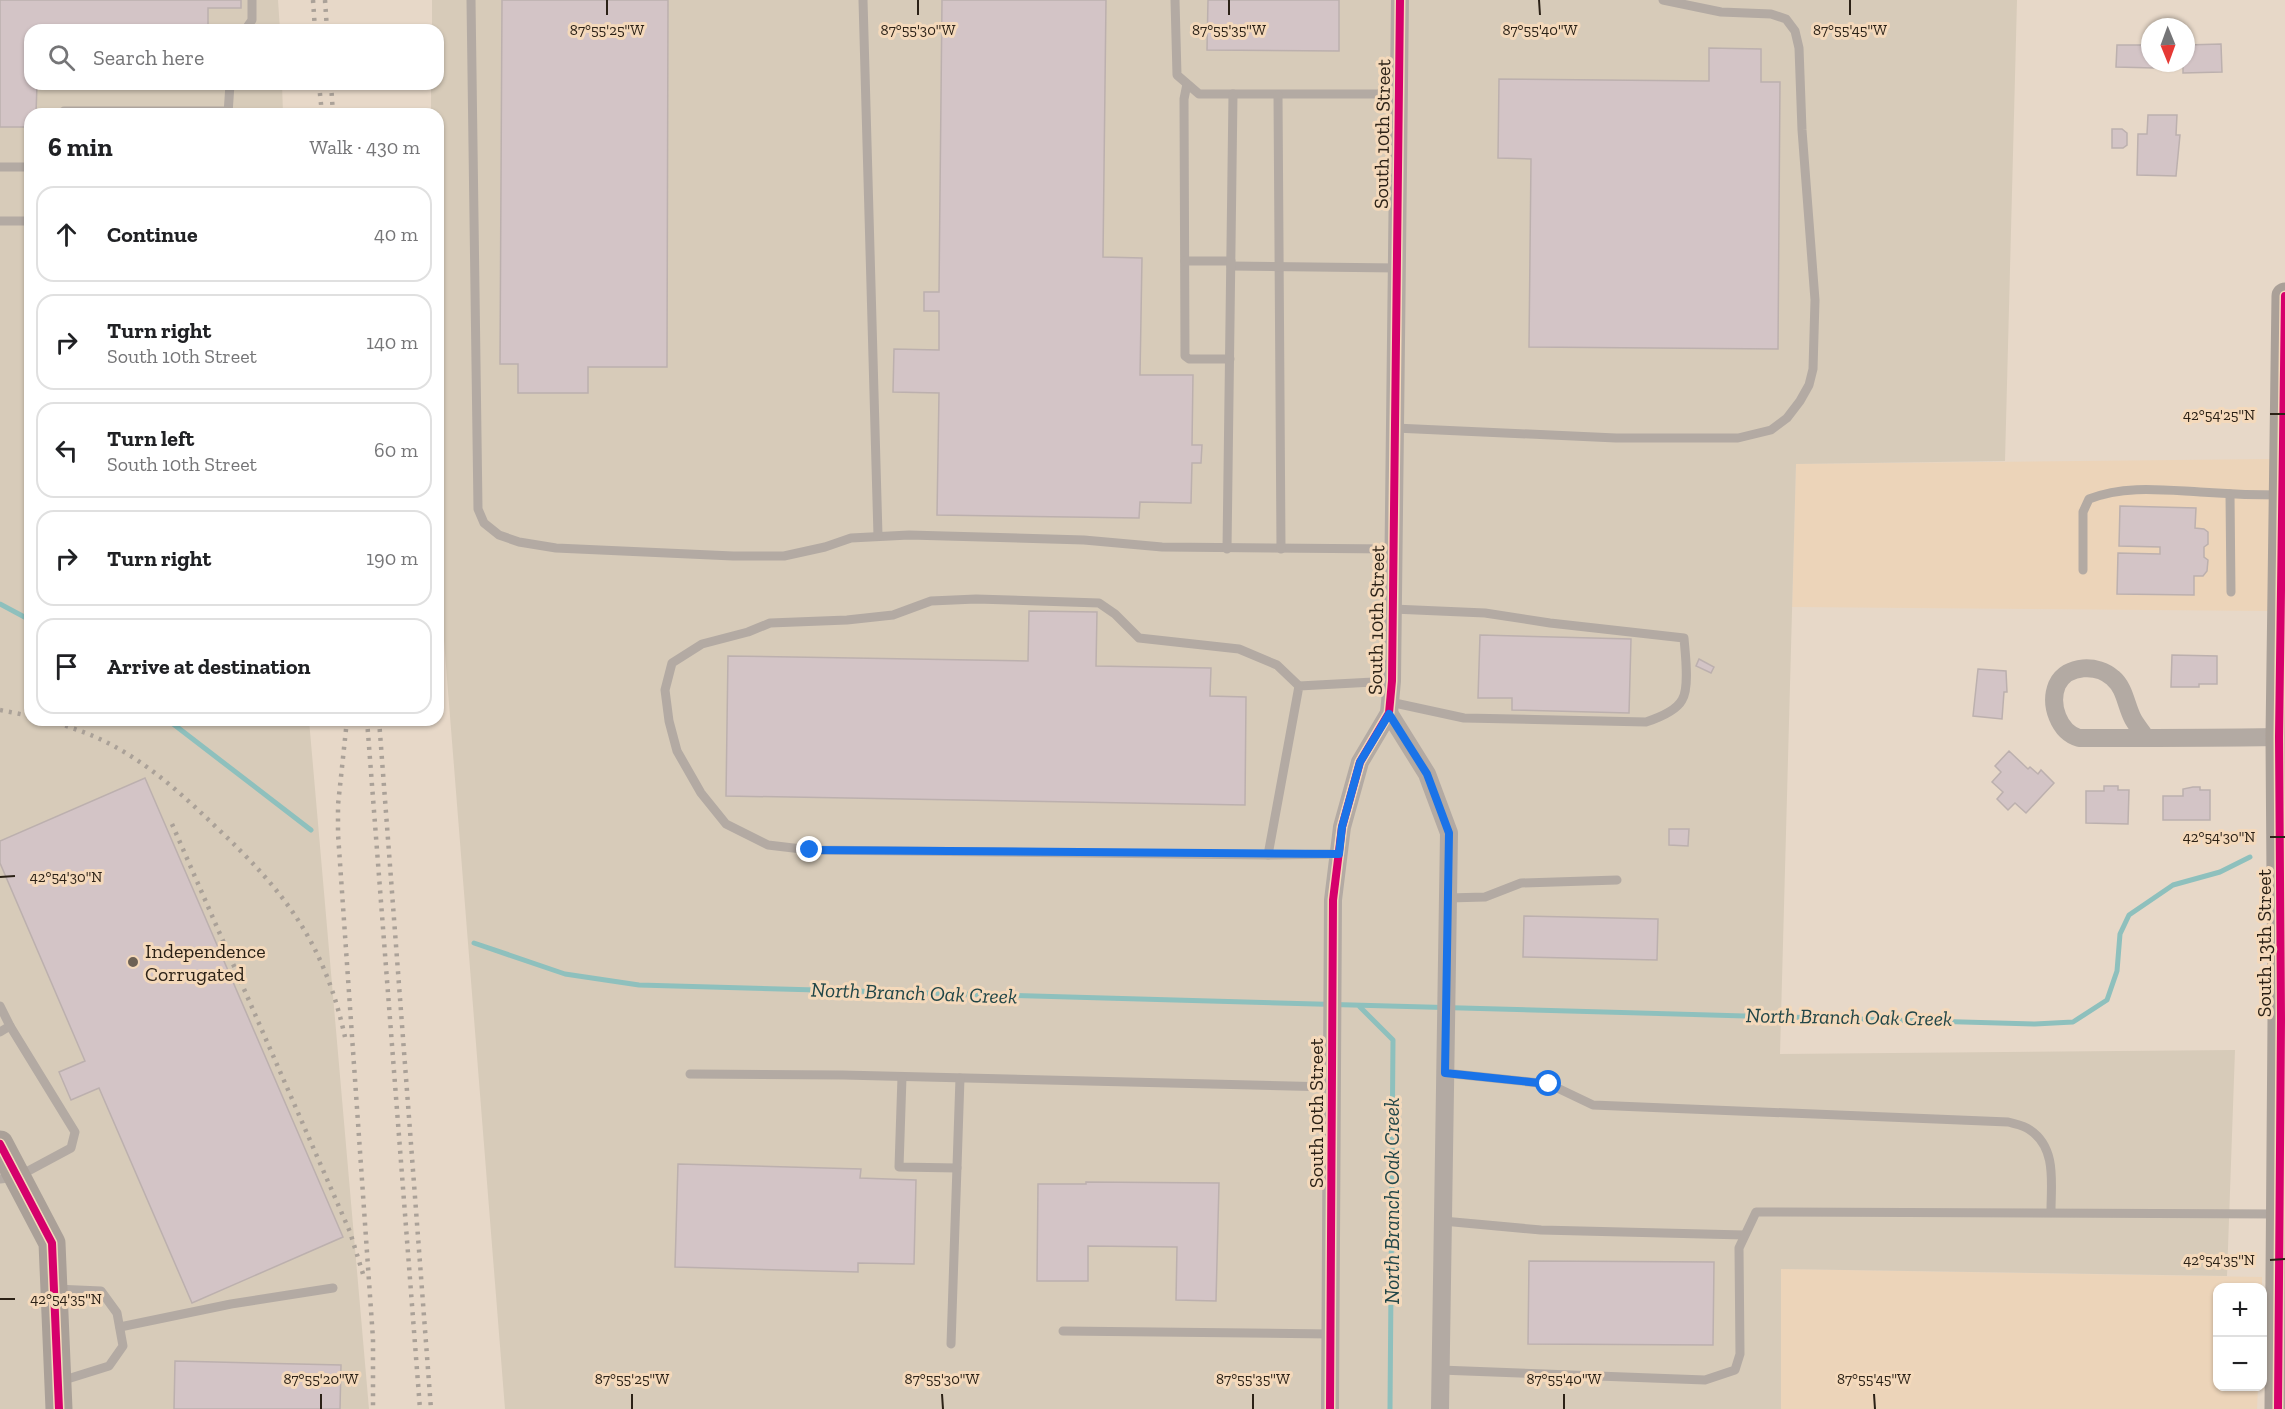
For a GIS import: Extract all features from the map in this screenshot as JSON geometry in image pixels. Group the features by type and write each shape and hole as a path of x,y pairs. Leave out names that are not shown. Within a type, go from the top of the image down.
{"street":[{"name":"South 10th Street","path":"1330,1409 1333,900 1342,827 1360,762 1390,708 1392,681 1400,0"},
{"name":"South 13th Street","path":"2278,1409 2281,1014 2279,737 2285,296"},
{"path":"2146,738 2133,719 2121,688 2114,678 2104,671 2086,668 2075,670 2064,676 2058,683 2054,700 2057,715 2071,736 2079,738 2146,738 2279,737"},
{"name":"South 10th Street","path":"1390,708 1427,774 1449,833 1440,1409"},
{"path":"0,1144 9,1178 52,1243 59,1409"}],"lane":[{"path":"249,24 252,20 252,0"},
{"path":"471,0 478,509 484,523 499,535 519,542 556,548 734,556 784,556 825,547 851,538 879,536 1084,540 1162,547 1227,549 1394,549"},
{"path":"863,0 865,136 879,536"},
{"path":"1175,0 1177,75 1199,94 1399,94"},
{"path":"1395,428 1616,438 1738,438 1771,430 1787,418 1800,401 1809,385 1813,369 1815,300 1796,31 1786,19 1771,14 1721,12 1663,0"},
{"path":"1187,84 1184,99 1185,356 1189,359 1230,359"},
{"path":"229,108 230,90"},
{"path":"1227,549 1233,94"},
{"path":"1278,95 1281,549"},
{"path":"0,167 24,167"},
{"path":"0,221 24,221"},
{"path":"1185,261 1279,267 1397,268"},
{"path":"2084,570 2083,512 2089,499 2114,490 2150,489 2282,495"},
{"path":"2230,494 2231,592"},
{"path":"1339,854 810,850 768,844 726,824 701,793 677,751 669,721 665,690 672,663 702,644 748,632 770,623 847,620 893,615 931,601 976,599 1099,603 1115,614 1139,638 1239,649 1277,665 1299,686 1392,681"},
{"path":"1390,708 1464,718 1646,722 1666,714 1683,700 1686,678 1684,638 1550,623 1485,613 1393,609"},
{"path":"1268,855 1299,686"},
{"path":"1448,898 1485,897 1521,883 1617,880"},
{"path":"0,1006 75,1132 70,1148 9,1178"},
{"path":"0,1032 10,1026"},
{"path":"1445,1073 1549,1084 1593,1105 2008,1122 2029,1128 2046,1143 2051,1167 2051,1211"},
{"path":"690,1074 1332,1087"},
{"path":"903,1077 899,1167 957,1168"},
{"path":"951,1344 960,1078"},
{"path":"1440,1370 1705,1380 1735,1370 1740,1354 1739,1248 1756,1212 2051,1211 2279,1214"},
{"path":"1443,1221 1540,1230 1744,1235"},
{"path":"120,1327 231,1304 333,1288"},
{"path":"54,1289 101,1292 117,1313 123,1346 109,1366 59,1382"},
{"path":"1063,1331 1331,1334"}],"shaded area":[{"path":"0,0 278,0 280,24 24,24 24,90 282,90 283,108 24,108 24,726 310,726 369,1409 0,1409"},
{"path":"432,0 2017,0 2005,461 1796,464 1780,1054 2235,1050 2227,1276 1781,1269 1781,1409 505,1409 444,641 444,108 431,108 431,90 444,90 444,24 432,24"},
{"path":"2271,459 2270,611 1792,607 1796,464"},
{"path":"1781,1269 2262,1277 2262,1283 2213,1283 2213,1391 2258,1391 2257,1409 1781,1409"}],"building":[{"path":"0,0 241,0 241,8 208,8 208,24 24,24 24,90 37,90 36,108 24,108 24,127 0,127"},
{"path":"502,0 668,0 667,367 588,367 588,393 518,393 518,364 500,364"},
{"path":"942,0 1106,0 1103,257 1142,258 1140,375 1193,375 1192,445 1202,445 1201,463 1192,463 1191,503 1140,502 1139,518 937,515 939,393 893,392 894,349 939,350 939,311 924,311 924,292 939,292"},
{"path":"1208,0 1339,0 1339,51 1207,50"},
{"path":"2221,44 2222,72 2183,73 2195,72 2195,45"},
{"path":"2117,45 2141,45 2141,68 2116,67"},
{"path":"1709,48 1761,49 1761,82 1780,82 1778,349 1529,347 1531,159 1498,158 1499,79 1709,81"},
{"path":"2148,115 2177,115 2176,135 2180,135 2176,176 2137,175 2138,134 2147,134"},
{"path":"2112,129 2122,129 2127,133 2127,145 2123,148 2112,148"},
{"path":"2120,506 2196,508 2195,528 2208,532 2208,544 2204,547 2204,557 2208,560 2207,571 2203,576 2194,576 2194,595 2117,594 2118,553 2160,554 2160,547 2119,546"},
{"path":"1029,611 1097,612 1096,666 1211,668 1210,696 1246,697 1245,805 726,796 728,656 1028,661"},
{"path":"1480,635 1631,639 1629,713 1512,710 1512,698 1478,698"},
{"path":"2172,655 2217,656 2217,684 2199,684 2199,687 2171,687"},
{"path":"1699,659 1714,667 1711,673 1696,666"},
{"path":"1978,669 2006,671 2007,692 2004,692 2002,719 1973,716"},
{"path":"2009,751 2028,769 2030,767 2038,774 2041,770 2054,783 2026,813 2015,803 2008,810 1997,799 2003,792 1992,782 2001,772 1995,766"},
{"name":"Independence Corrugated","path":"145,778 343,1237 192,1303 99,1088 71,1100 59,1072 85,1061 0,863 0,841"},
{"path":"2104,786 2118,786 2118,790 2129,790 2128,824 2086,823 2086,791 2104,791"},
{"path":"2193,787 2210,790 2210,820 2163,820 2163,796 2183,796 2183,789"},
{"path":"1669,829 1689,829 1688,846 1669,845"},
{"path":"1524,916 1658,919 1657,960 1523,957"},
{"path":"678,1164 861,1169 860,1178 916,1180 914,1264 858,1263 858,1272 675,1267"},
{"path":"1086,1182 1219,1183 1216,1301 1176,1300 1177,1247 1088,1246 1088,1281 1037,1281 1038,1184 1086,1184"},
{"path":"1529,1261 1714,1262 1713,1345 1528,1344"},
{"path":"175,1361 341,1365 340,1409 174,1409"}],"waterway":[{"name":"North Branch Oak Creek","path":"0,604 24,617"},
{"name":"North Branch Oak Creek","path":"176,726 311,830"},
{"name":"North Branch Oak Creek","path":"474,943 565,974 639,985 2035,1024 2073,1022 2107,1000 2117,971 2120,934 2129,915 2173,885 2220,872 2250,857"},
{"name":"North Branch Oak Creek","path":"1360,1007 1393,1040 1390,1409"}],"railway":[{"path":"313,0 315,24"},
{"path":"325,0 327,24"},
{"path":"320,90 321,108"},
{"path":"331,90 333,108"},
{"path":"0,710 24,715"},
{"path":"67,726 101,739 151,770 204,815 262,874 282,897 313,946 326,973 345,1037"},
{"path":"346,726 338,805 338,834 373,1339 373,1409"},
{"path":"367,726 420,1409"},
{"path":"379,726 431,1409"},
{"path":"172,824 350,1232 363,1274"}],"cycle path":[{"path":"1330,1409 1333,900 1342,827 1360,762 1389,713 1392,681 1400,0"},
{"path":"2278,1409 2281,1019 2279,737 2285,296"},
{"path":"0,1144 52,1243 59,1409"}],"place":[{"name":"Independence Corrugated","path":"133,962"}],"route":[{"path":"810,850 1339,854 1342,827 1360,762 1389,714 1427,774 1449,833 1445,1073 1549,1084"}]}
